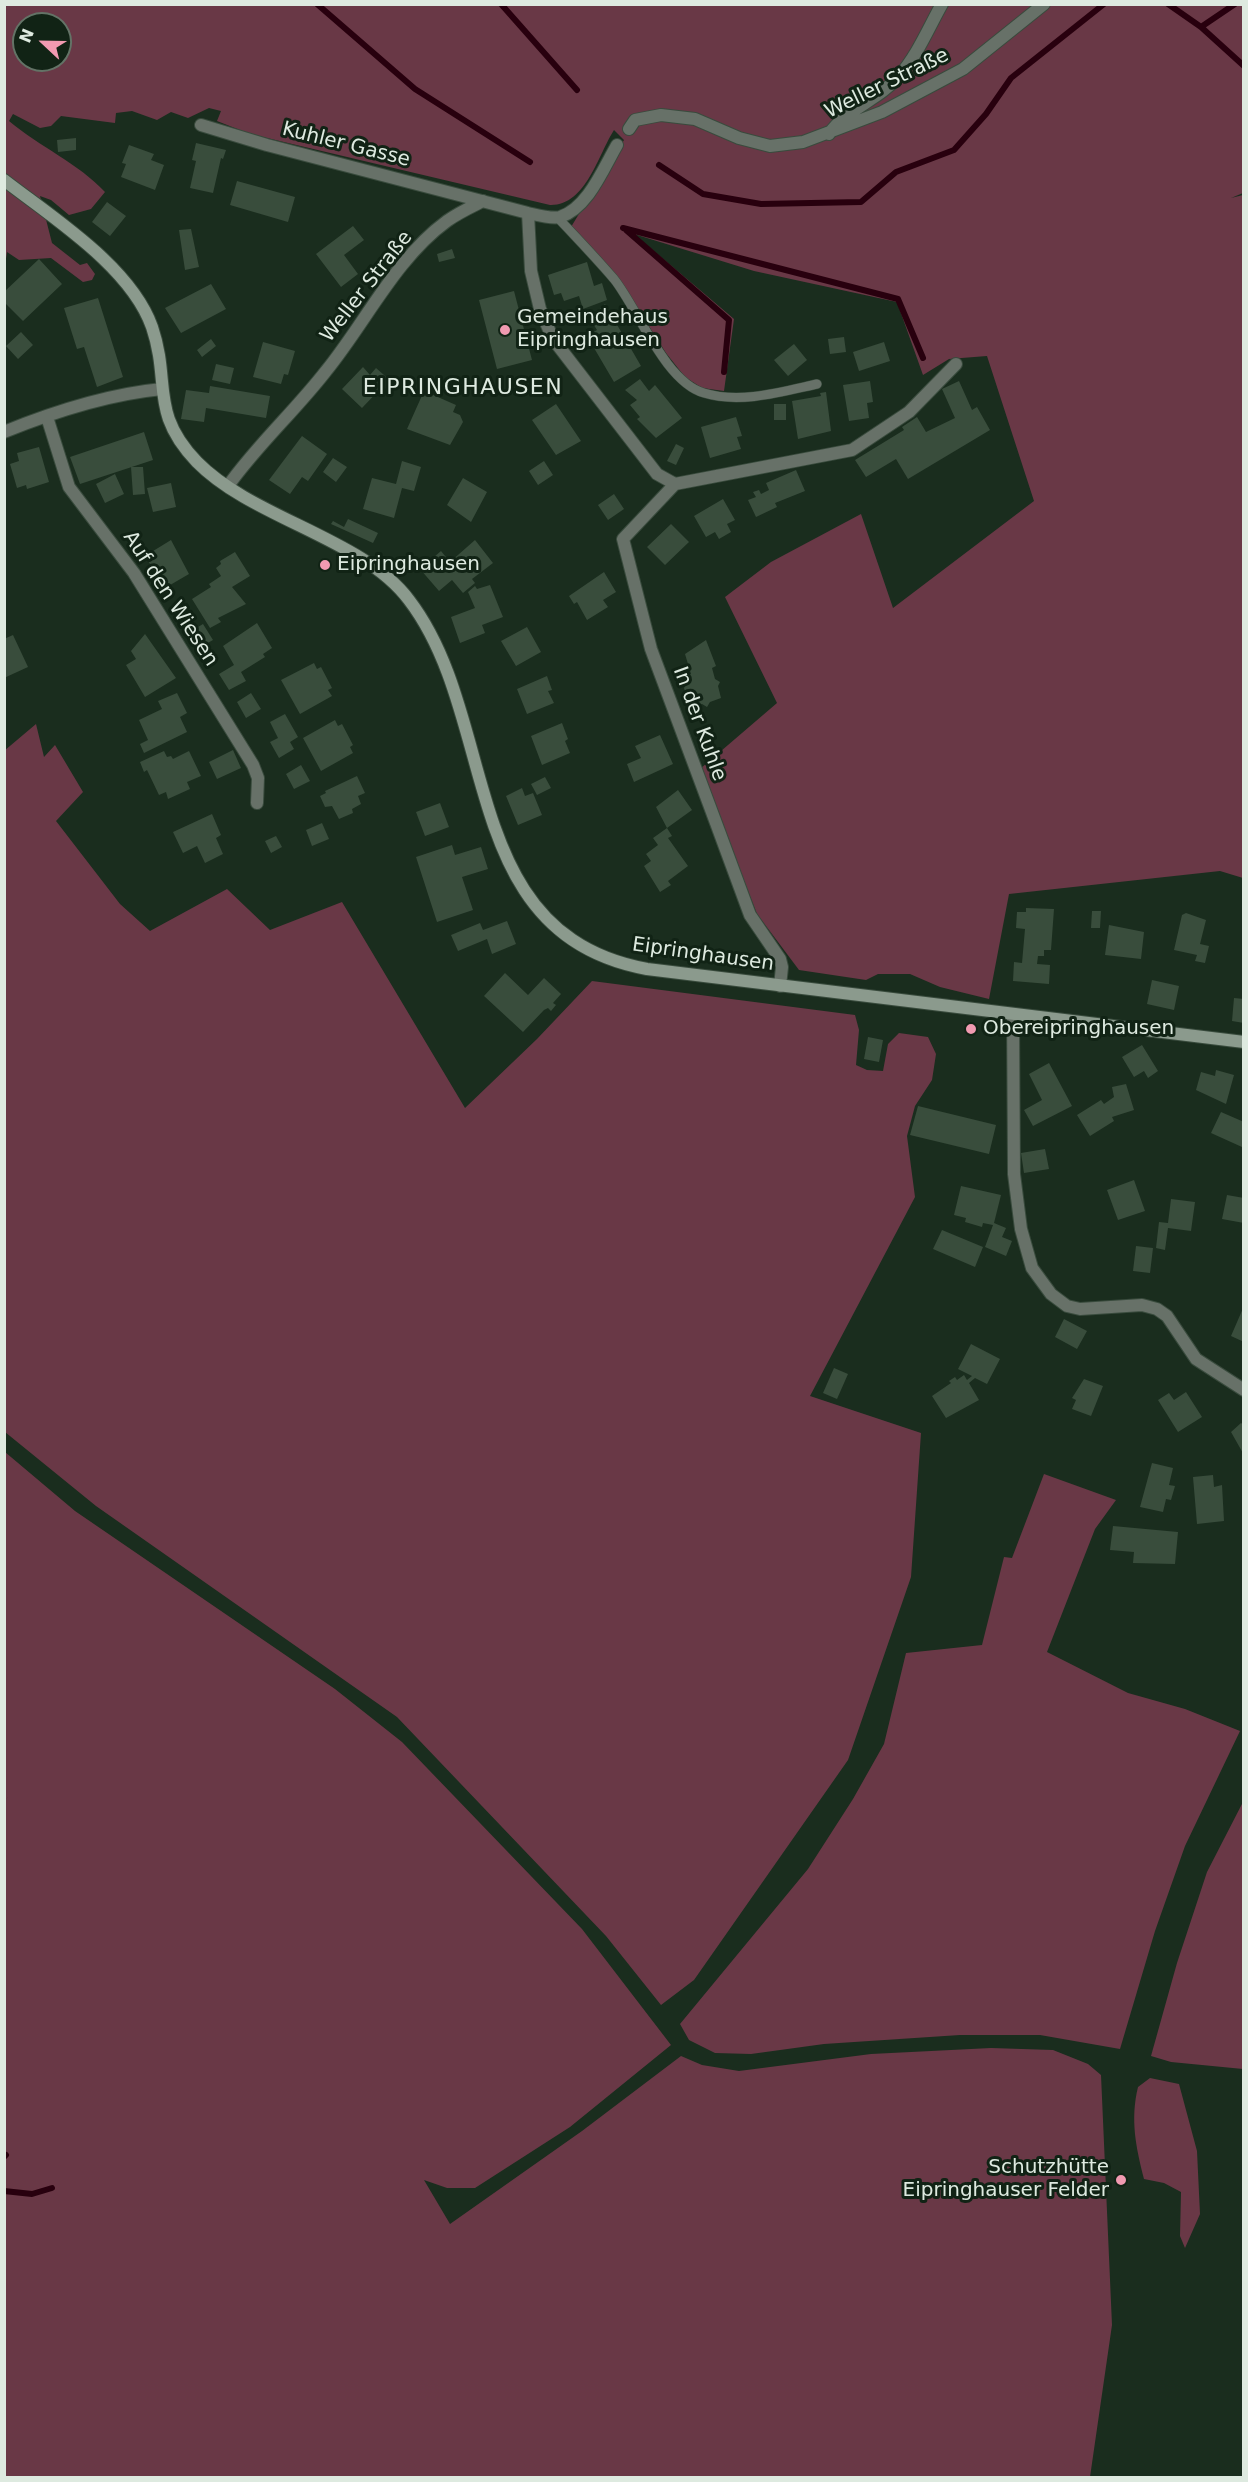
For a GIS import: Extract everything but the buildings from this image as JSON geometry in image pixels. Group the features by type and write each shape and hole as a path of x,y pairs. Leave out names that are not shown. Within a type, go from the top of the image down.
{"main road":[{"name":"Eipringhausen","path":"9,184 94,252 128,284 152,327 166,416 181,443 200,464 228,486 385,575 408,598 437,645 489,808 513,868 533,903 559,931 593,952 634,967 1244,1042"}],"street":[{"path":"829,134 838,120 875,99 900,75 942,4"},
{"name":"Weller Straße","path":"629,129 635,120 661,115 695,119 739,138 770,146 803,142 882,112 963,69 1044,4"},
{"name":"Kuhler Gasse","path":"201,124 267,145 483,201"},
{"path":"483,201 558,218 574,210 586,197 617,145"},
{"name":"Weller Straße","path":"228,486 249,456 301,402 331,366 363,317 418,249 447,222 483,201"},
{"path":"528,213 531,271 540,309 553,339 657,474 675,484 852,450 909,412 956,364"},
{"path":"4,432 123,395 162,389"},
{"name":"Auf den Wiesen","path":"47,417 69,488 134,573 253,765 258,778 257,803"},
{"name":"In der Kuhle","path":"675,484 623,539 651,650 750,915 780,959 782,967 780,986"},
{"path":"1013,1014 1014,1174 1021,1229 1032,1268 1051,1294 1066,1306 1080,1309 1142,1305 1157,1309 1167,1316 1196,1359 1244,1390"}],"lane":[{"path":"558,218 615,281 663,357 682,380 702,393 727,397 773,394 817,384"}],"shaded area":[{"path":"5,5 1036,5 1029,20 1051,5 1243,5 1243,193 1231,198 1243,195 1243,878 1220,871 1009,894 989,999 940,987 910,974 878,974 866,980 799,970 757,914 700,769 777,703 725,597 771,562 861,514 893,608 1034,501 987,356 949,359 923,375 897,302 754,271 634,234 734,319 724,391 702,388 685,377 666,353 618,278 571,227 624,140 614,130 582,188 562,203 550,205 250,134 217,121 221,111 209,108 188,118 171,112 157,120 132,111 116,113 115,123 61,116 51,126 40,128 13,114 9,121 83,172 105,192 91,209 69,215 51,200 40,196 52,243 80,265 87,263 95,274 92,280 83,282 51,258 19,260 7,252 5,265"},
{"path":"36,724 44,757 55,745 83,792 56,821 120,904 150,931 227,889 270,930 342,902 465,1108 537,1039 592,981 855,1015 859,1030 856,1065 867,1070 883,1071 888,1044 899,1033 928,1037 936,1054 932,1080 915,1106 907,1136 915,1197 810,1396 921,1433 911,1577 848,1760 694,1980 661,2005 606,1936 397,1717 96,1506 5,1432 4,751"},
{"path":"5,1452 75,1511 335,1689 402,1742 582,1929 671,2045 570,2127 475,2188 447,2188 424,2180 450,2224 582,2131 681,2056 702,2065 739,2071 871,2054 991,2048 1053,2050 1088,2064 1101,2075 1112,2325 1090,2477 5,2477"},
{"path":"1044,1474 1116,1500 1095,1529 1047,1652 1128,1693 1185,1709 1240,1731 1185,1846 1155,1931 1120,2049 1040,2035 960,2035 824,2044 751,2054 715,2053 689,2040 680,2024 808,1869 853,1799 884,1744 906,1653 982,1645 1004,1557 1012,1558"},
{"path":"1243,1802 1243,2069 1171,2062 1151,2056 1177,1963 1207,1872"},
{"path":"1150,2078 1179,2084 1197,2151 1200,2214 1185,2248 1180,2236 1181,2192 1164,2183 1144,2179 1139,2156 1134,2111 1138,2087"}],"waterway":[{"path":"317,4 415,89 530,162"},
{"path":"501,4 577,90"},
{"path":"659,165 703,194 761,204 861,202 896,172 954,150 986,114 1011,78 1104,4"},
{"path":"1168,4 1201,27 1235,4"},
{"path":"1201,27 1244,66"},
{"path":"623,228 898,299 923,358"},
{"path":"626,230 729,320 724,372"},
{"path":"4,2191 32,2194 52,2188"}],"place":[{"name":"Gemeindehaus Eipringhausen","path":"505,330"},
{"name":"Eipringhausen","path":"325,565"},
{"name":"Obereipringhausen","path":"971,1029"},
{"name":"Schutzhütte Eipringhauser Felder","path":"1121,2180"}],"district":[{"name":"EIPRINGHAUSEN","path":"463,388"}]}
